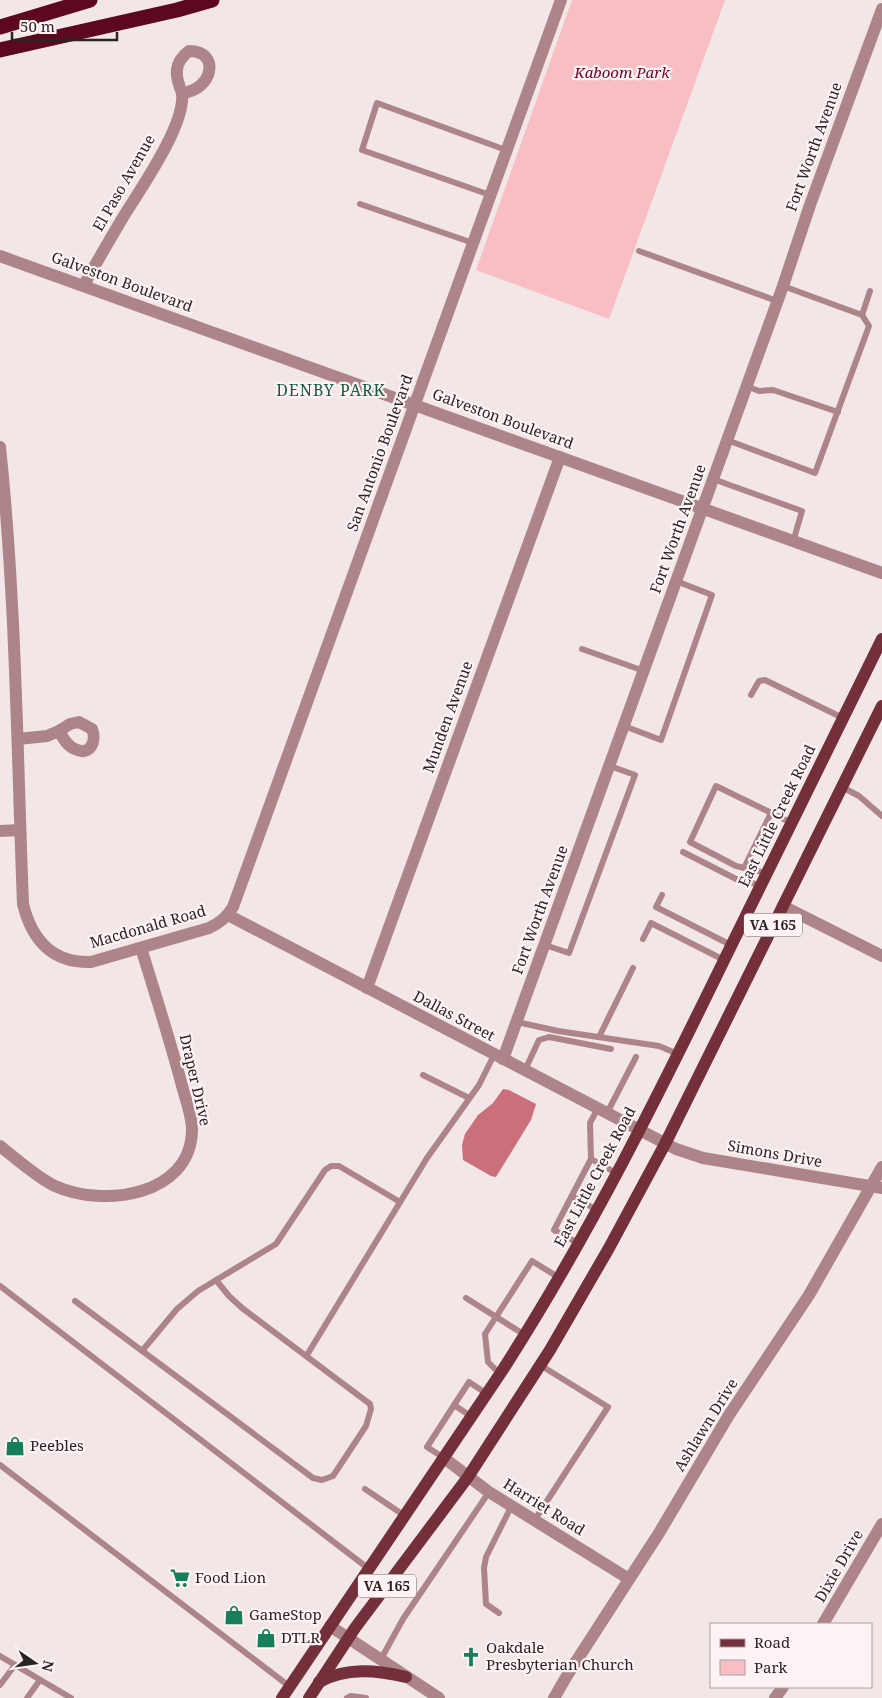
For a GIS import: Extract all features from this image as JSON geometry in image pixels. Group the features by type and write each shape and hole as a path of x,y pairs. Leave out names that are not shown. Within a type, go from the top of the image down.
{"highway":[{"path":"40,15 72,0"},
{"path":"0,27 90,0"},
{"path":"0,50 177,10 212,0"}],"main road":[{"name":"East Little Creek Road","path":"282,1698 500,1374 525,1335 597,1210 678,1054 882,640"},
{"name":"VA 165","path":"312,1697 319,1682 349,1638 468,1477 540,1365 609,1248 665,1144 882,706"},
{"path":"319,1682 329,1676 343,1672 387,1672 406,1677"}],"street":[{"name":"San Antonio Boulevard","path":"228,915 233,907 276,792 561,0"},
{"name":"Fort Worth Avenue","path":"498,1057 516,1022 545,945 882,9"},
{"name":"El Paso Avenue","path":"84,285 159,160 172,133 181,105 182,93"},
{"name":"Galveston Boulevard","path":"0,256 882,573"},
{"name":"Macdonald Road","path":"0,447 17,679 20,830 23,904 26,918 42,944 64,959 76,962 91,962 209,928 218,924 228,915"},
{"name":"Munden Avenue","path":"367,988 560,457"},
{"path":"18,739 47,736 59,731"},
{"path":"0,831 20,830"},
{"path":"783,906 882,956"},
{"name":"Dallas Street","path":"228,915 665,1144"},
{"name":"Draper Drive","path":"0,1146 53,1186 85,1195 130,1194 143,1191 170,1178 180,1167 188,1154 191,1143 191,1120 160,1007 141,948"},
{"name":"Simons Drive","path":"665,1144 703,1158 877,1188"},
{"name":"Ashlawn Drive","path":"554,1698 659,1533 729,1415 877,1188 882,1167"},
{"name":"Harriet Road","path":"444,1458 489,1492 629,1580"},
{"name":"Dixie Drive","path":"824,1623 882,1524"},
{"path":"330,1626 439,1698"}],"lane":[{"path":"490,195 362,150 377,103 506,150"},
{"path":"360,204 473,243"},
{"path":"639,251 777,300"},
{"path":"727,440 815,473 838,412 869,326 862,315 783,286"},
{"path":"862,315 870,291"},
{"path":"746,386 759,391 773,390 838,412"},
{"path":"713,479 802,511 793,542"},
{"path":"624,726 661,740 712,595 676,581"},
{"path":"582,649 644,671"},
{"path":"751,695 759,681 765,680 844,718"},
{"path":"545,945 569,953 635,775 610,766"},
{"path":"767,874 736,866 690,842 716,786 792,823"},
{"path":"842,787 859,796 882,816"},
{"path":"744,868 770,813"},
{"path":"683,852 740,881 748,881 760,886"},
{"path":"662,895 656,907 731,945"},
{"path":"643,939 651,923 724,960"},
{"path":"599,1037 633,968"},
{"path":"516,1022 558,1031 659,1046 678,1054"},
{"path":"525,1070 539,1040 543,1038 549,1037 611,1049"},
{"path":"307,1356 427,1158 498,1057"},
{"path":"578,1243 554,1230 591,1159 590,1123 602,1110 636,1057"},
{"path":"423,1075 469,1098"},
{"path":"591,1159 616,1173"},
{"path":"142,1351 177,1309 198,1291 276,1244 325,1170 331,1166 339,1166 400,1202"},
{"path":"572,1196 597,1210"},
{"path":"500,1374 488,1362 485,1334 532,1261 558,1277"},
{"path":"75,1301 313,1478 327,1479 333,1476 366,1426 371,1409 370,1404 242,1308 216,1280"},
{"path":"0,1286 369,1569"},
{"path":"466,1298 525,1335"},
{"path":"534,1521 608,1407 540,1365"},
{"path":"444,1458 427,1446 469,1382 487,1394"},
{"path":"454,1405 472,1417"},
{"path":"0,1465 289,1686"},
{"path":"364,1489 405,1516"},
{"path":"381,1659 403,1618 489,1492"},
{"path":"499,1613 486,1604 484,1568 486,1557 511,1506"},
{"path":"0,1656 71,1698"},
{"path":"0,1685 15,1665"},
{"path":"27,1698 40,1680"},
{"path":"347,1698 351,1696 366,1698"}],"green space":[{"name":"Kaboom Park","path":"572,0 725,0 609,319 476,270"}],"shaded area":[{"path":"503,1089 509,1090 536,1104 531,1120 496,1177 463,1160 462,1145 465,1134 478,1115 493,1103"}],"place":[{"name":"Peebles","path":"15,1446"},
{"name":"Food Lion","path":"180,1578"},
{"name":"GameStop","path":"234,1615"},
{"name":"DTLR","path":"266,1638"},
{"name":"Oakdale Presbyterian Church","path":"471,1657"}],"district":[{"name":"DENBY PARK","path":"331,390"}]}
